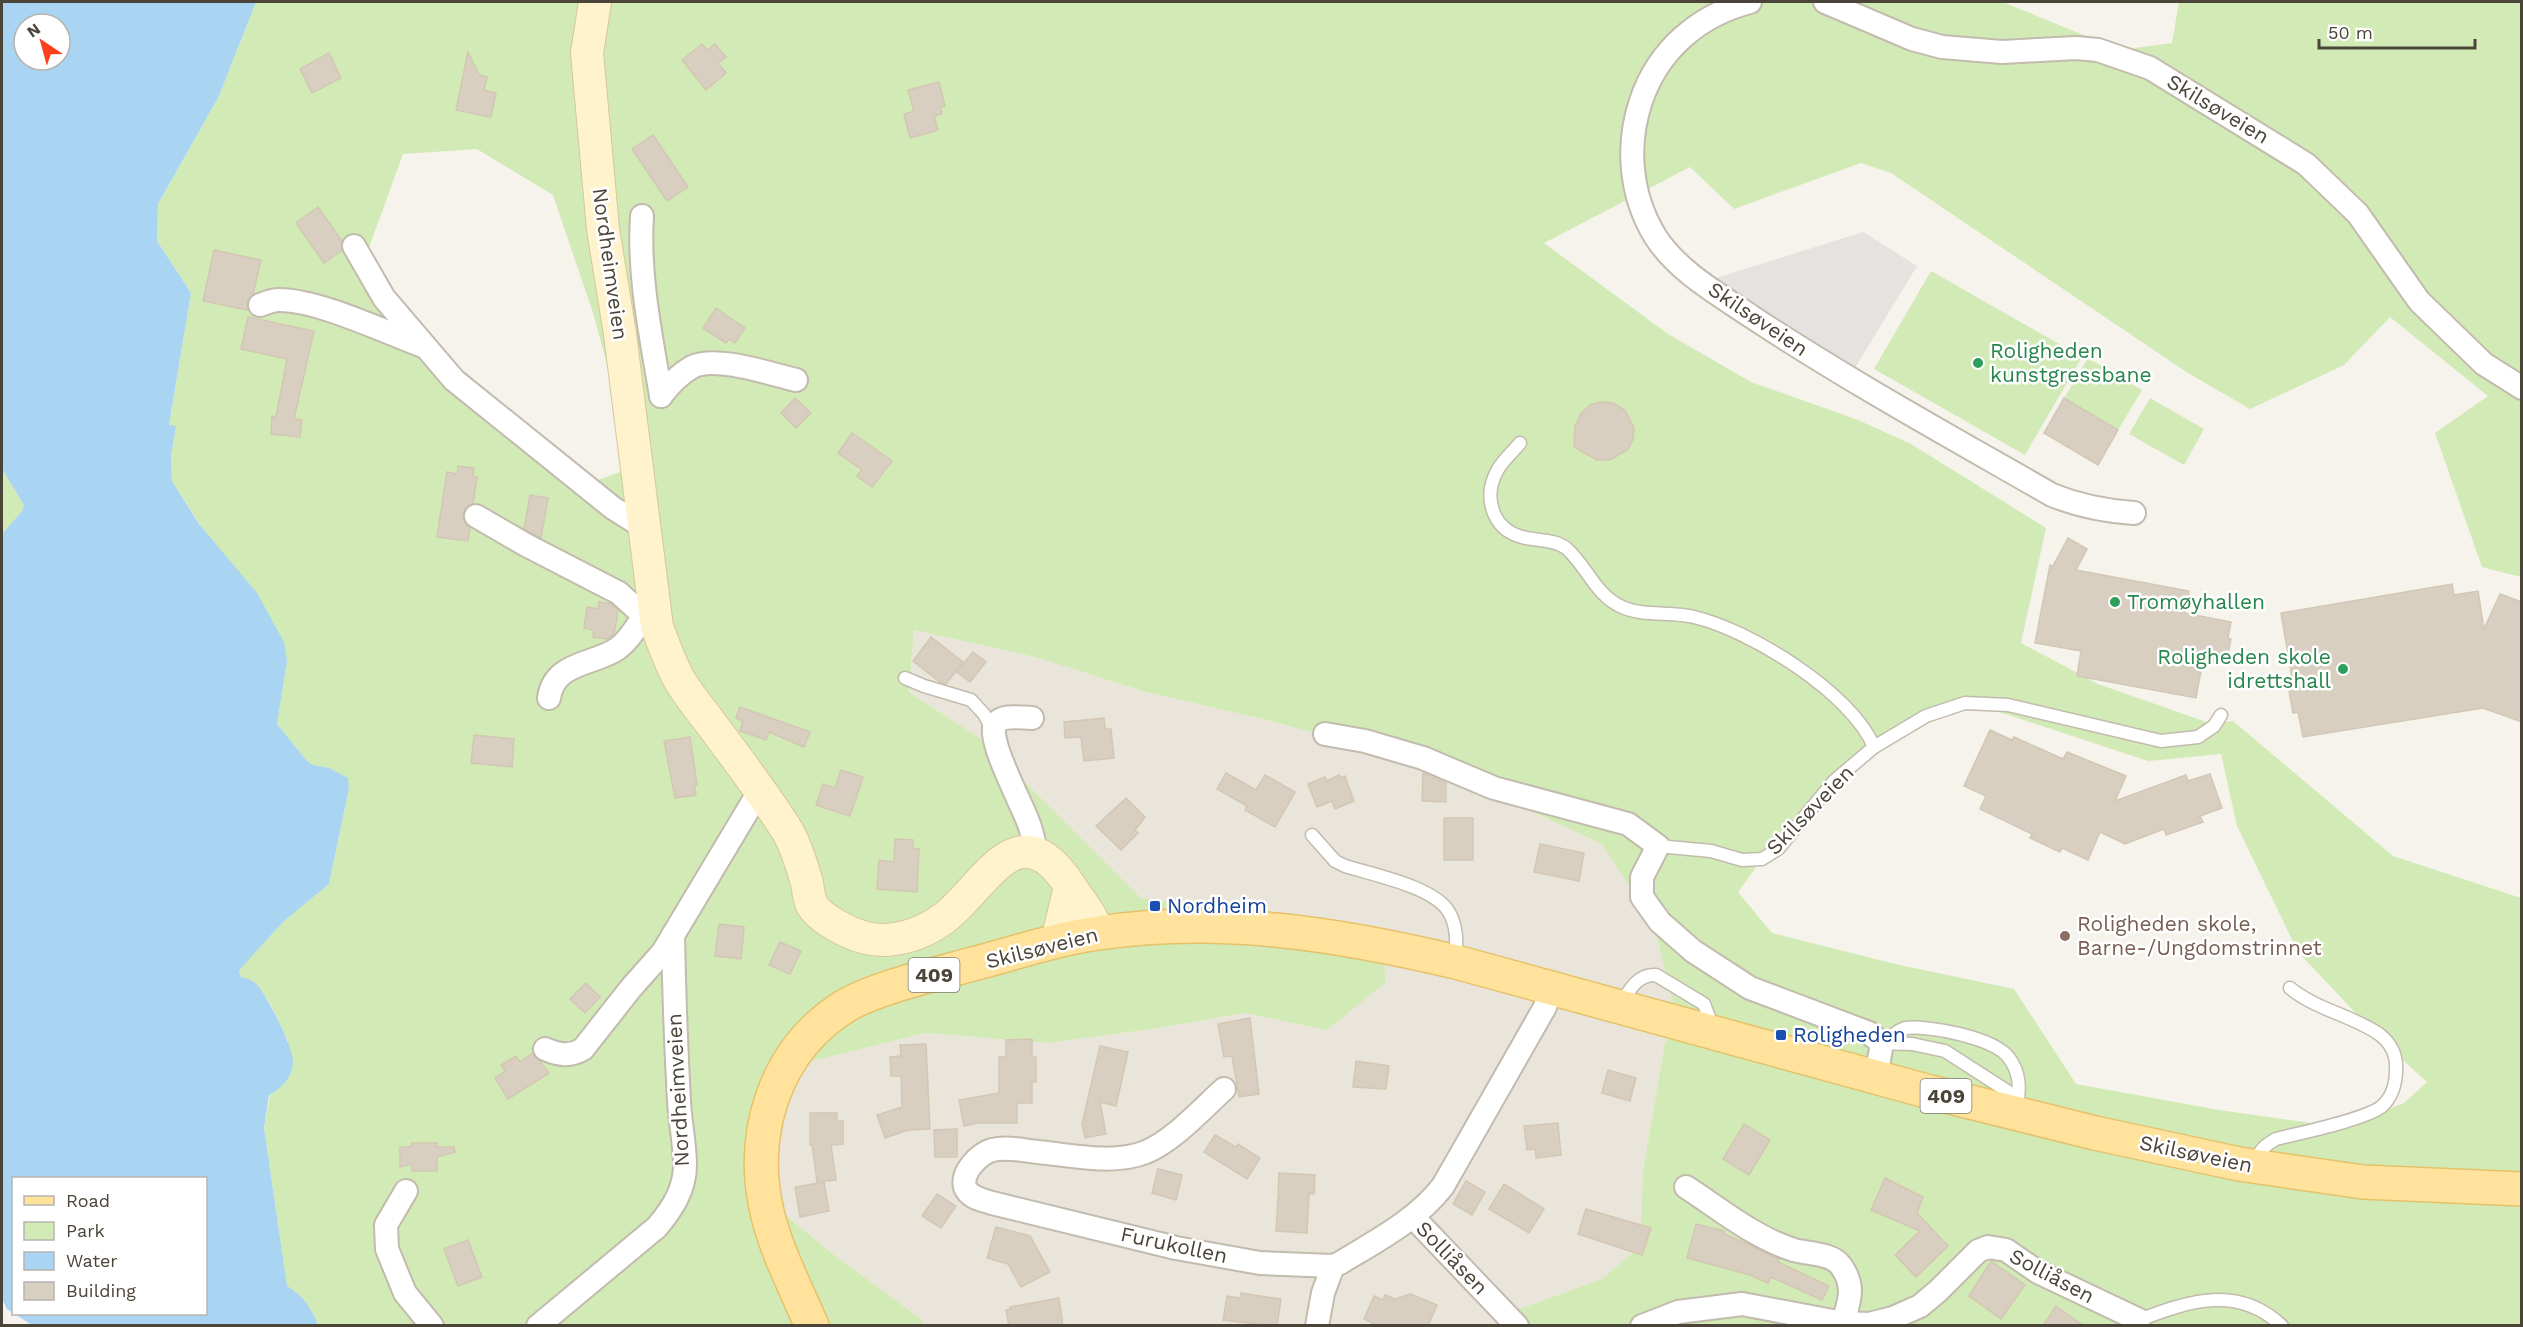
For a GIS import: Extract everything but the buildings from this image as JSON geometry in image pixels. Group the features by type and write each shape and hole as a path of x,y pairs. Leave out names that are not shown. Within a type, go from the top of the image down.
{"main road":[{"name":"Nordheimveien","path":"595,2 586,53 603,229 620,334 644,527 651,621 668,658 681,683 760,790 789,835 802,863 812,905 828,920 853,934 868,939 891,940 926,930 944,918 983,876 1009,856 1021,853 1035,854"},
{"path":"1035,854 1053,862 1094,920 1098,933"},
{"path":"1057,941 1070,887"},
{"name":"Skilsøveien","path":"812,1326 768,1219 760,1161 764,1125 771,1098 788,1061 820,1024 849,1004 904,983 1057,941 1098,933 1156,927 1224,925 1287,930 1371,942 1551,987 1876,1077 2017,1106 2254,1166 2363,1182 2522,1189"}],"street":[{"name":"Skilsøveien","path":"1750,2 1725,10 1702,22 1681,38 1660,62 1646,86 1636,115 1632,144 1633,169 1637,193 1656,237 1688,272 1778,334 1866,389 2052,495 2077,505 2134,513"},
{"name":"Skilsøveien","path":"1825,2 1912,39 1942,47 2002,52 2076,48 2098,50 2150,68 2306,164 2358,214 2419,301 2484,364 2522,388"},
{"path":"642,216 640,248 643,290 661,396 671,384 692,367 712,362 796,380"},
{"path":"354,246 384,298 454,380 613,508 644,527"},
{"path":"260,305 277,300 299,302 342,315 424,346"},
{"path":"476,516 526,545 619,593 651,621 619,648 577,664 560,675 550,689 549,698"},
{"path":"1032,718 1004,718 995,724 993,731 1001,759 1030,825 1035,854"},
{"path":"1325,734 1365,741 1423,758 1494,788 1628,824 1658,846 1642,877 1642,897 1660,922 1693,951 1750,988 1869,1033 1882,1043 1876,1077"},
{"path":"545,1049 556,1054 574,1055 583,1049 663,952 760,790"},
{"name":"Nordheimveien","path":"538,1326 657,1227 672,1209 680,1192 685,1166 674,1009 673,935"},
{"path":"1317,1326 1323,1293 1333,1266 1413,1217 1433,1199 1443,1186 1545,1007 1551,987"},
{"name":"Furukollen","path":"1224,1089 1164,1141 1147,1151 1126,1158 1010,1149 993,1150 979,1156 971,1165 965,1180 966,1189 971,1196 992,1203 1176,1248 1260,1263 1333,1266"},
{"path":"1686,1187 1748,1228 1792,1249 1831,1258 1840,1264 1850,1282 1851,1293 1843,1323"},
{"path":"406,1191 386,1225 387,1249 405,1293 432,1326"},
{"name":"Solliåsen","path":"1413,1217 1517,1326"},
{"name":"Solliåsen","path":"1642,1326 1678,1312 1742,1304 1843,1323 1869,1324 1893,1318 1920,1306 1978,1251 1988,1247 2006,1250 2038,1272 2139,1320"}],"lane":[{"path":"1520,443 1497,470 1492,484 1490,499 1493,512 1500,525 1520,537 1556,543 1565,548 1601,592 1624,608 1707,620 1728,627 1769,648 1818,682 1858,720 1868,733 1874,747"},
{"path":"905,678 971,700 984,714 993,731"},
{"name":"Skilsøveien","path":"1658,846 1711,851 1742,860 1762,859 1778,849 1834,781 1874,747 1926,716 1965,703 2008,705 2161,741 2198,737 2214,726 2221,715"},
{"path":"1312,836 1335,861 1345,866 1437,898 1450,913 1454,922 1456,962"},
{"path":"2254,1166 2257,1155 2263,1147 2276,1139 2380,1108 2392,1093 2396,1079 2397,1059 2382,1037 2366,1025 2312,1004 2290,988"},
{"path":"1882,1043 1903,1028 1925,1028 1986,1041 2008,1057 2020,1081 2017,1106"},
{"path":"1882,1043 1912,1044 1945,1051 2017,1106"},
{"path":"2139,1320 2182,1304 2204,1299 2255,1306 2282,1326"}],"shaded area":[{"path":"1863,232 1917,266 1855,368 1713,279"},
{"path":"914,630 1035,657 1146,692 1267,720 1379,751 1491,793 1602,844 1654,926 1680,1031 1665,1042 1643,1171 1640,1247 1602,1279 1519,1309 1521,1325 924,1325 921,1319 829,1251 769,1201 761,1121 804,1063 925,1033 1049,1043 1159,1028 1244,1013 1327,1030 1263,917 1141,898 984,741 909,692"}],"green space":[{"path":"256,2 2003,2 2120,50 2172,43 2179,2 2521,2 2521,577 2482,567 2435,433 2488,396 2390,317 2344,365 2250,409 2188,373 1891,173 1861,163 1734,209 1690,167 1544,243 1668,334 1751,382 1858,420 1911,444 2046,528 2021,643 2098,684 2212,724 2233,721 2393,856 2521,898 2521,1325 1521,1325 1519,1309 1602,1279 1640,1247 1643,1171 1665,1042 1680,1031 1654,926 1602,844 1491,793 1379,751 1267,720 1146,692 1035,657 914,630 909,692 984,741 1141,898 1263,917 1384,949 1385,983 1327,1030 1244,1013 1159,1028 1049,1043 925,1033 804,1063 761,1121 769,1201 829,1251 921,1319 924,1325 318,1325 306,1303 287,1287 264,1128 270,1095 288,1041 264,994 250,981 241,977 239,969 284,921 329,884 349,788 347,778 329,768 313,765 307,761 277,724 287,661 172,481 171,457 176,427 169,426 191,293 157,241 158,204 219,96","holes":["477,149 553,195 593,313 626,433 620,472 598,480 495,412 405,327 367,253 403,154","1963,700 2148,761 2221,754 2237,826 2298,952 2383,1042 2427,1082 2404,1103 2340,1127 2219,1110 2076,1084 2014,989 1895,964 1772,933 1738,892 1786,826 1854,755"]},
{"name":"Roligheden kunstgressbane","path":"1931,271 2082,357 2025,455 1874,369"},
{"path":"2088,358 2142,390 2118,430 2064,398"},
{"path":"2150,398 2204,429 2184,465 2129,434"},
{"path":"2,469 24,505 22,511 2,534"}],"water":[{"path":"2,2 256,2 219,96 158,204 157,241 191,293 169,425 176,426 171,457 172,481 199,524 257,593 284,642 287,661 277,724 307,761 313,765 329,768 348,778 349,788 329,884 284,921 239,970 241,977 254,982 262,992 279,1023 292,1055 292,1068 288,1078 282,1086 269,1095 264,1128 287,1286 306,1303 318,1325 33,1326 16,1315 207,1315 207,1177 12,1177 12,1312 7,1309 2,1299 2,534 22,511 24,505 2,469"}],"place":[{"name":"Roligheden kunstgressbane","path":"1978,363"},
{"name":"Tromøyhallen","path":"2115,602"},
{"name":"Roligheden skole idrettshall","path":"2343,669"},
{"name":"Nordheim","path":"1155,906"},
{"name":"Roligheden skole, Barne-/Ungdomstrinnet","path":"2065,936"},
{"name":"Roligheden","path":"1781,1035"}]}
